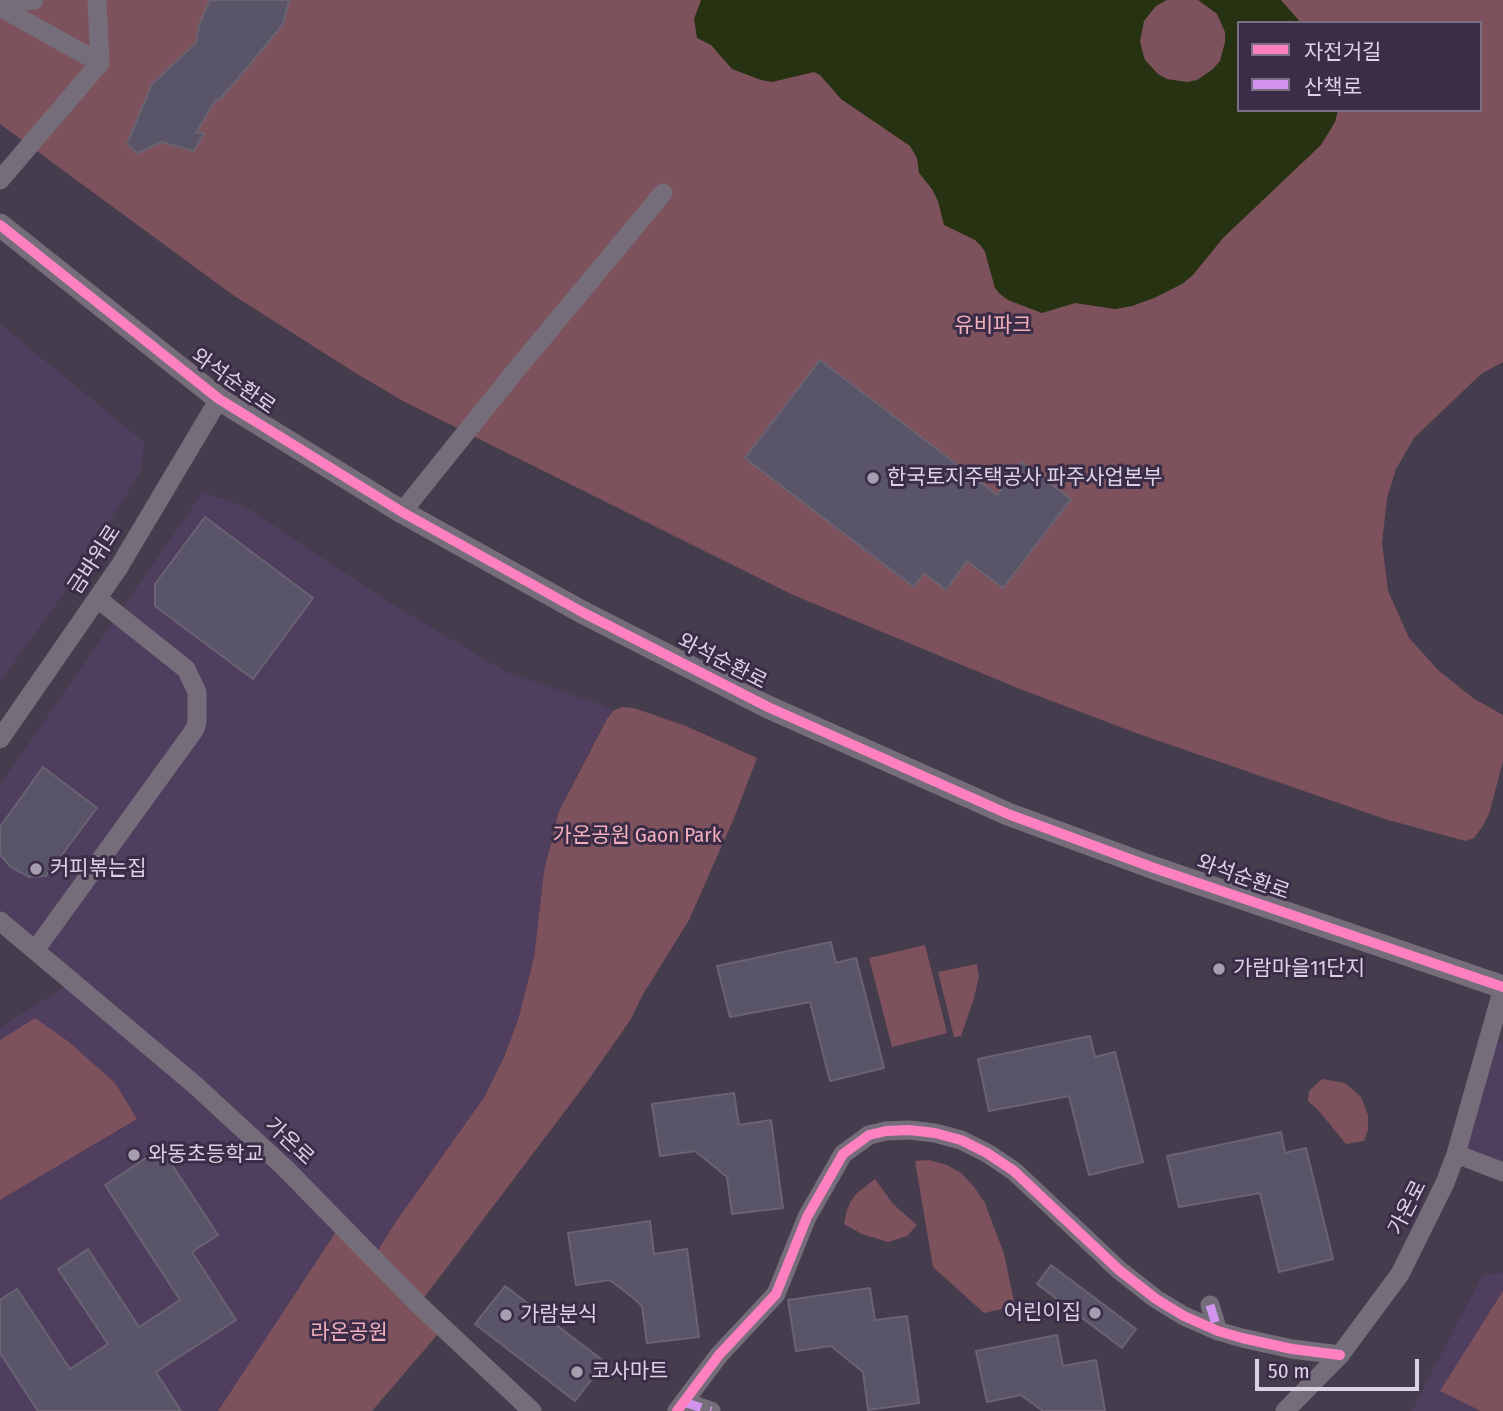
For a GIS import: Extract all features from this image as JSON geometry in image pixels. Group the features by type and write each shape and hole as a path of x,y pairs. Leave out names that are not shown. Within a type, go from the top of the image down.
{"street":[{"path":"0,5 34,0"},
{"path":"0,180 100,64 97,0"},
{"path":"0,5 100,64"},
{"path":"402,512 663,194"},
{"name":"와석순환로","path":"0,226 219,400 402,512 582,612 768,707 1008,814 1154,868 1503,988"},
{"name":"금바위로","path":"0,738 98,599 172,482 219,400"},
{"path":"36,950 195,729 197,722 197,692 186,669 98,599"},
{"name":"가온로","path":"0,921 195,1085 276,1160 419,1305 532,1411"},
{"name":"가온로","path":"1285,1411 1340,1355 1400,1274 1445,1183 1456,1154 1503,988"},
{"path":"710,1411 681,1407 719,1355 776,1294 807,1217 843,1154 869,1135 886,1131 935,1133 961,1140 987,1153 1014,1171 1119,1270 1156,1299 1184,1316 1217,1331 1292,1349 1340,1355"},
{"path":"1456,1154 1503,1172"},
{"path":"1210,1305 1217,1331"}],"shaded area":[{"path":"701,0 1167,0 1156,6 1144,21 1140,41 1142,50 1145,60 1158,74 1167,79 1187,82 1197,80 1213,69 1220,61 1225,42 1225,32 1217,14 1198,0 1281,0 1299,21 1237,21 1237,112 1338,112 1335,122 1321,145 1223,238 1193,275 1182,284 1132,306 1115,309 1075,303 1042,313 1008,300 1000,294 995,288 981,246 975,240 944,225 938,201 919,173 917,158 910,146 841,99 820,75 814,72 772,82 732,69 711,45 697,38 694,19"},
{"path":"0,324 144,442 141,471 65,592 0,682"},
{"path":"203,492 244,506 384,599 508,673 613,711 568,792 553,831 544,871 534,958 518,1020 496,1076 374,1257 340,1225 218,1411 0,1411 0,1028 73,981 0,921 0,785"},
{"path":"1489,1038 1503,1042 1503,1172 1456,1154"},
{"path":"1503,1273 1503,1411 1412,1411 1483,1274"}],"green space":[{"name":"유비파크","path":"0,0 1503,0 1503,362 1481,374 1414,438 1396,469 1387,498 1382,543 1388,591 1409,638 1439,671 1473,698 1503,715 1503,761 1489,814 1474,838 1465,841 1385,819 1136,733 1020,689 793,595 403,401 233,295 0,124"},
{"name":"가온공원 Gaon Park","path":"622,707 634,708 686,726 757,758 689,920 642,996 631,1019 587,1082 420,1303 444,1327 372,1411 218,1411 341,1224 374,1257 485,1096 518,1020 534,958 544,871 559,811 607,719 613,711"},
{"path":"925,945 947,1033 892,1047 869,958"},
{"path":"977,964 979,977 974,998 961,1036 954,1037 938,972"},
{"path":"35,1018 69,1042 115,1083 137,1119 0,1200 0,1040"},
{"path":"1322,1079 1345,1083 1361,1097 1368,1115 1368,1130 1364,1141 1346,1144 1308,1101 1309,1091"},
{"path":"929,1160 947,1165 961,1173 985,1203 1004,1254 1015,1306 984,1313 933,1267 915,1161"},
{"path":"875,1179 893,1204 917,1225 907,1236 888,1242 862,1234 844,1224 851,1201"},
{"path":"1503,1291 1503,1411 1481,1411 1440,1391"}],"building":[{"path":"210,0 289,0 283,24 220,99 215,101 196,133 204,133 194,151 161,142 138,153 127,144 152,84 196,43 199,25"},
{"name":"한국토지주택공사 파주사업본부","path":"820,360 997,495 1022,462 1071,499 1003,588 967,561 946,590 924,573 914,587 745,458"},
{"path":"205,517 313,598 253,679 155,606 155,584"},
{"path":"43,767 97,808 46,876 29,877 11,867 0,855 0,827"},
{"path":"831,942 836,963 856,958 884,1068 830,1081 810,1002 730,1017 717,966"},
{"path":"1090,1036 1095,1057 1115,1052 1143,1162 1089,1175 1069,1096 989,1111 978,1059"},
{"path":"734,1093 739,1125 771,1120 783,1208 732,1214 727,1177 695,1151 660,1156 652,1104"},
{"path":"1281,1132 1285,1153 1306,1148 1333,1259 1279,1272 1260,1193 1179,1207 1167,1156"},
{"name":"와동초등학교","path":"161,1148 218,1235 192,1252 236,1320 156,1372 181,1411 38,1411 0,1353 0,1300 17,1289 70,1369 108,1344 58,1269 88,1249 139,1327 180,1300 105,1185"},
{"path":"650,1221 654,1254 687,1249 699,1337 647,1343 642,1306 632,1297 610,1280 576,1285 568,1233"},
{"name":"어린이집","path":"1051,1265 1136,1329 1122,1348 1037,1284"},
{"path":"505,1286 605,1362 575,1401 475,1324"},
{"path":"870,1288 875,1320 907,1316 919,1403 868,1410 863,1372 831,1346 796,1351 788,1300"},
{"path":"1057,1335 1063,1366 1096,1360 1105,1411 1043,1411 1021,1395 987,1402 976,1351"}],"marked path":[{"path":"1210,1305 1218,1331"},
{"path":"684,1402 711,1411"}],"cycle path":[{"path":"0,225 219,399 402,512 582,612 768,707 1008,814 1154,868 1503,987"},
{"path":"677,1411 719,1355 776,1294 807,1217 843,1154 869,1135 886,1131 935,1133 961,1140 987,1153 1014,1171 1119,1270 1156,1299 1184,1316 1242,1338 1292,1349 1340,1355"}],"place":[{"name":"한국토지주택공사 파주사업본부","path":"873,478"},
{"name":"커피볶는집","path":"36,869"},
{"name":"가람마을11단지","path":"1219,969"},
{"name":"와동초등학교","path":"134,1155"},
{"name":"어린이집","path":"1095,1313"},
{"name":"가람분식","path":"506,1315"},
{"name":"코사마트","path":"577,1372"}],"park label":[{"name":"라온공원","path":"349,1333"}]}
